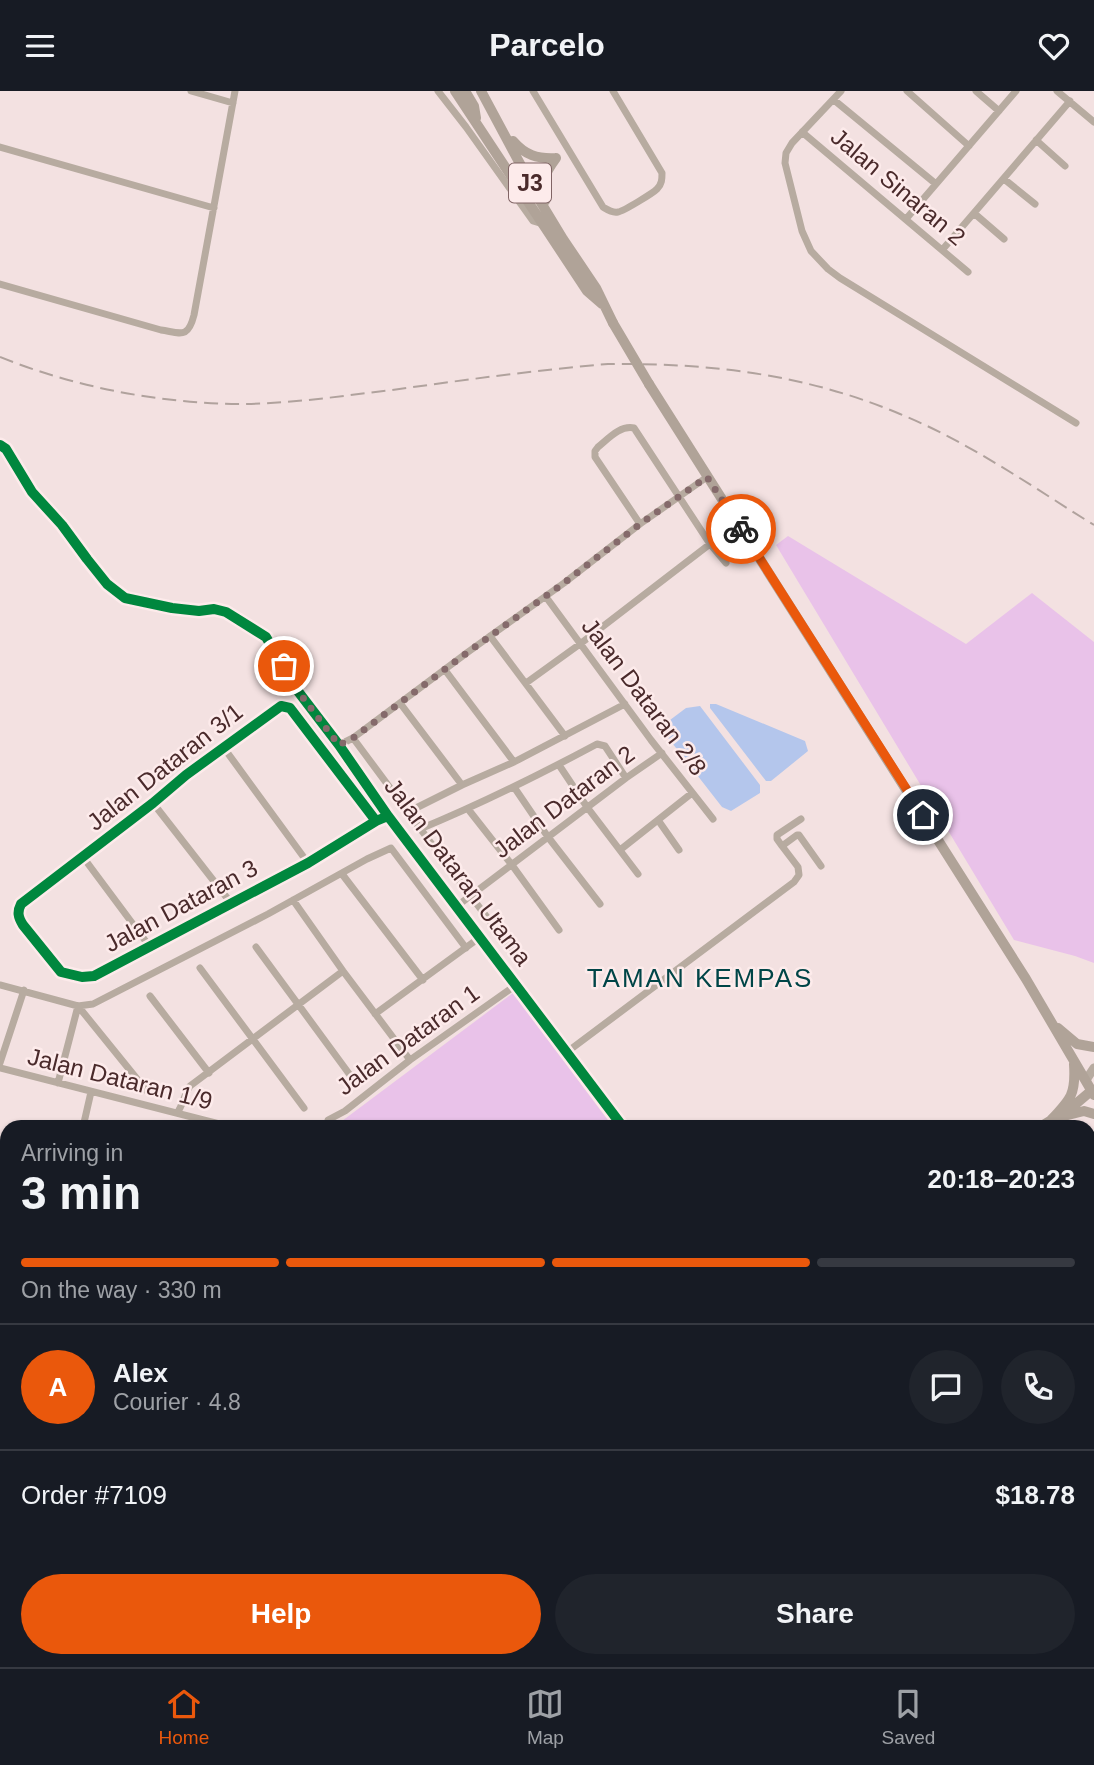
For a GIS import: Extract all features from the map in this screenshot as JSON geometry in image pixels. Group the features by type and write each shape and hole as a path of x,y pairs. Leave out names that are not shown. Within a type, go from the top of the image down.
{"main road":[{"name":"J3","path":"455,91 587,291 604,306"},
{"path":"465,91 474,106 476,124"},
{"name":"J3","path":"481,91 527,178 596,288 612,323 649,384 912,798 1091,1088"},
{"path":"501,125 526,153 541,158 556,158"},
{"path":"556,158 545,176 541,191 563,239"},
{"path":"1051,1021 1077,1044 1094,1047"},
{"path":"1051,1120 1068,1103 1073,1092 1073,1059"},
{"path":"1051,1120 1071,1108 1091,1088"},
{"path":"1051,1120 1074,1112 1094,1114"}],"street":[{"path":"191,91 233,103"},
{"path":"0,284 160,330 182,333 191,327 234,91"},
{"path":"438,91 533,221 543,225"},
{"path":"533,91 603,207 617,213 658,188 662,173 612,91"},
{"path":"841,91 788,149 785,163 802,231 811,251 840,278 1076,423"},
{"path":"907,91 969,146"},
{"path":"976,91 999,111"},
{"path":"906,219 1016,91"},
{"path":"1057,91 1094,122"},
{"path":"834,100 936,184"},
{"path":"943,249 1070,101"},
{"name":"Jalan Sinaran 2","path":"803,132 968,272"},
{"path":"1036,141 1065,166"},
{"path":"0,147 214,208"},
{"path":"556,158 569,152"},
{"path":"1004,179 1035,204"},
{"path":"975,214 1004,239"},
{"path":"640,524 595,457 598,447 630,426 634,428 710,544 726,563"},
{"name":"Jalan Dataran Utama","path":"0,445 6,449 32,492 62,525 107,584 125,598 172,608 199,611 214,609 226,612 266,637 297,690 388,815 619,1120"},
{"path":"339,745 353,738 707,477"},
{"path":"526,683 710,544"},
{"name":"Jalan Dataran 2/8","path":"546,597 712,819"},
{"path":"490,636 565,736"},
{"path":"445,670 514,762"},
{"path":"400,702 461,785"},
{"path":"408,812 514,762 625,704"},
{"name":"Jalan Dataran 3/1","path":"21,904 186,775 281,706 290,708 376,821"},
{"path":"353,738 520,961"},
{"path":"420,829 514,787 597,744 606,746 626,778"},
{"path":"224,748 309,863"},
{"name":"Jalan Dataran 2","path":"457,906 662,753"},
{"path":"559,765 638,874"},
{"path":"514,787 548,837 600,904"},
{"path":"620,850 692,793"},
{"path":"153,803 231,903"},
{"path":"468,809 559,930"},
{"name":"Jalan Dataran 3","path":"21,904 18,910 23,925 61,972 82,977 94,976 309,863 388,815"},
{"path":"567,1052 793,882 799,875 798,867 776,839 776,835 801,819"},
{"path":"658,820 679,850"},
{"path":"782,846 799,835 821,866"},
{"path":"0,985 78,1006 93,1005 391,848 466,948"},
{"path":"83,857 150,947"},
{"path":"342,874 423,980"},
{"path":"293,900 410,1060"},
{"path":"375,1014 479,938"},
{"path":"256,947 350,1075"},
{"path":"200,968 304,1108"},
{"path":"177,1113 190,1086 343,971"},
{"name":"Jalan Dataran 1","path":"328,1120 345,1111 410,1060 516,985"},
{"path":"0,1065 23,990"},
{"path":"150,996 209,1073"},
{"path":"58,1083 78,1006"},
{"path":"78,1006 146,1090"},
{"name":"Jalan Dataran 1/9","path":"0,1065 58,1083 204,1120"},
{"path":"1091,1088 1094,1068"},
{"path":"85,1120 92,1092"}],"shaded area":[{"path":"788,536 966,644 1032,593 1094,642 1094,963 1014,940 776,545"},
{"path":"513,993 608,1120 343,1120"}],"water":[{"path":"710,704 716,704 805,741 808,751 771,781 766,781 710,708"},
{"path":"700,706 760,785 760,793 731,811 722,807 662,730 662,726 686,708"}],"railway":[{"path":"0,357 57,377 147,397 238,404 315,399 608,364 683,366 757,374 829,389 926,425 999,465 1094,525"}],"cycle path":[{"path":"0,445 6,449 32,492 62,525 107,584 125,598 172,608 199,611 214,609 226,612 266,637 297,690 388,816 618,1120"},
{"path":"376,821 290,708 281,706 186,775 21,904 19,917 61,972 82,977 94,976 308,863 388,816"}],"way so far":[{"path":"284,666 297,690 339,745 353,738 707,477 741,529"}],"district":[{"name":"TAMAN KEMPAS","path":"700,978"}],"route":[{"path":"741,529 923,815"}]}
